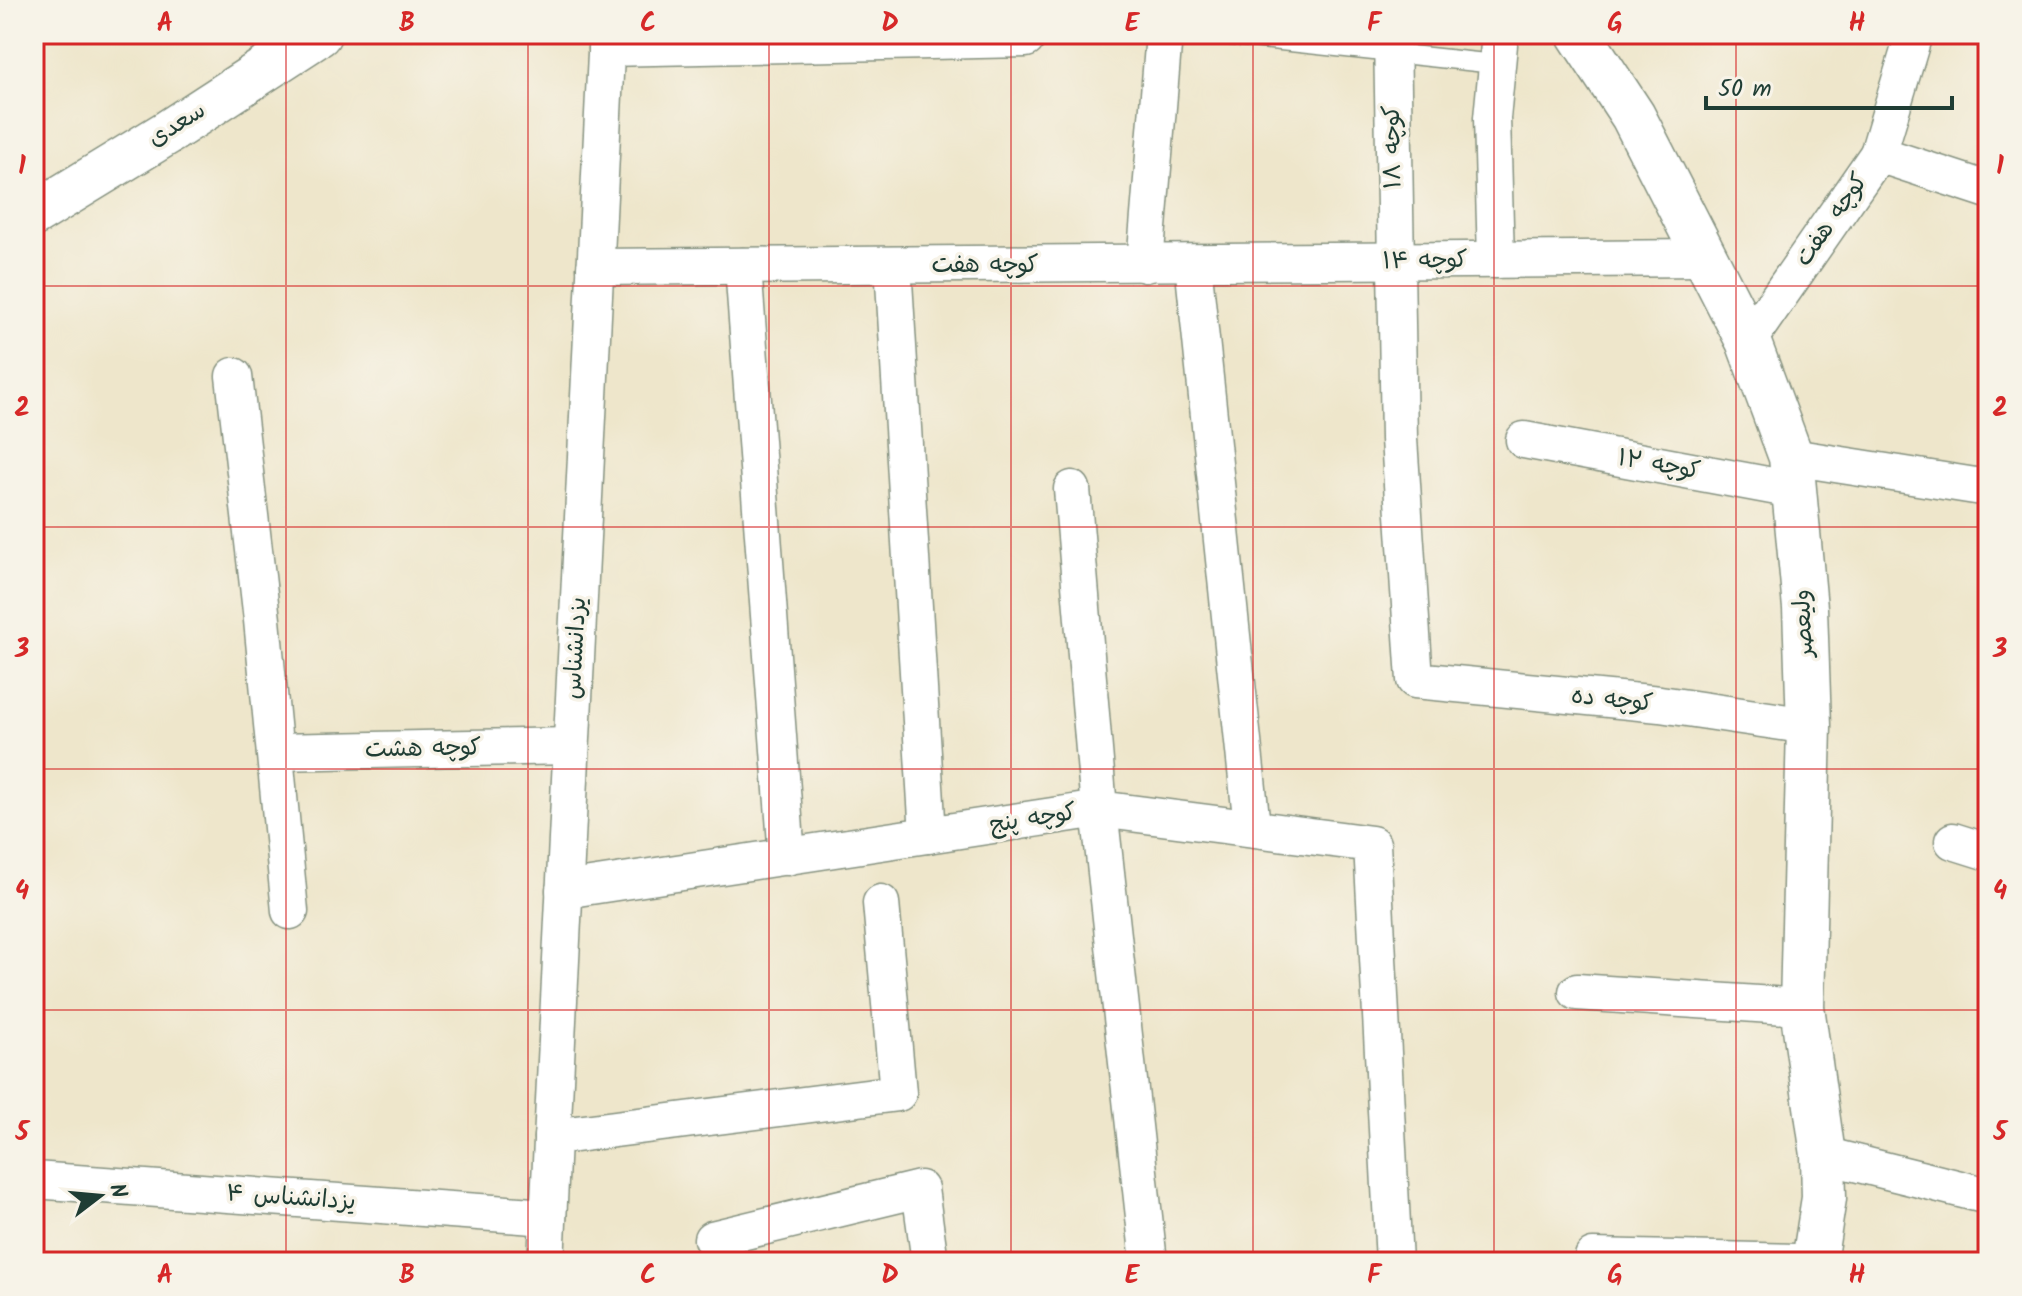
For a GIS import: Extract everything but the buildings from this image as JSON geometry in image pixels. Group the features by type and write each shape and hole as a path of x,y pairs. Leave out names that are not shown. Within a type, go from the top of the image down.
{"street":[{"name":"سعدی","path":"34,214 170,131 319,34"},
{"path":"1145,264 1164,34"},
{"name":"ولیعصر","path":"1579,34 1633,116 1748,341 1792,473 1805,608 1809,726 1802,1007 1823,1155 1824,1198 1814,1262"},
{"path":"1878,154 1914,34"},
{"path":"606,41 1026,39"},
{"name":"یزدانشناس","path":"546,1262 606,41"},
{"name":"کوچه ۱۸","path":"1392,43 1399,439 1415,680"},
{"path":"1496,260 1492,118 1497,49"},
{"name":"کوچه هفت","path":"1748,341 1878,154 1988,190"},
{"name":"کوچه ۱۴","path":"1145,264 1705,258"},
{"path":"1193,263 1252,827"},
{"name":"کوچه هفت","path":"595,267 1145,264"},
{"path":"893,265 928,835"},
{"path":"743,266 787,857"},
{"path":"234,376 290,911"},
{"name":"کوچه ۱۲","path":"1524,440 1792,473"},
{"path":"1792,473 1988,488"},
{"path":"1072,489 1099,809 1372,844 1394,1262"},
{"name":"کوچه ده","path":"1415,680 1660,704 1809,726"},
{"name":"کوچه هشت","path":"275,752 571,746"},
{"name":"کوچه پنج","path":"564,890 1099,809 1149,1262"},
{"path":"1953,841 1988,852"},
{"path":"552,1137 898,1093 881,903"},
{"path":"1577,992 1802,1007"},
{"path":"1823,1155 1988,1196"},
{"name":"یزدانشناس ۴","path":"34,1180 548,1217"},
{"path":"712,1239 920,1189 930,1262"},
{"path":"1593,1257 1796,1262"}],"lane":[{"path":"1215,34 1497,49"}]}
